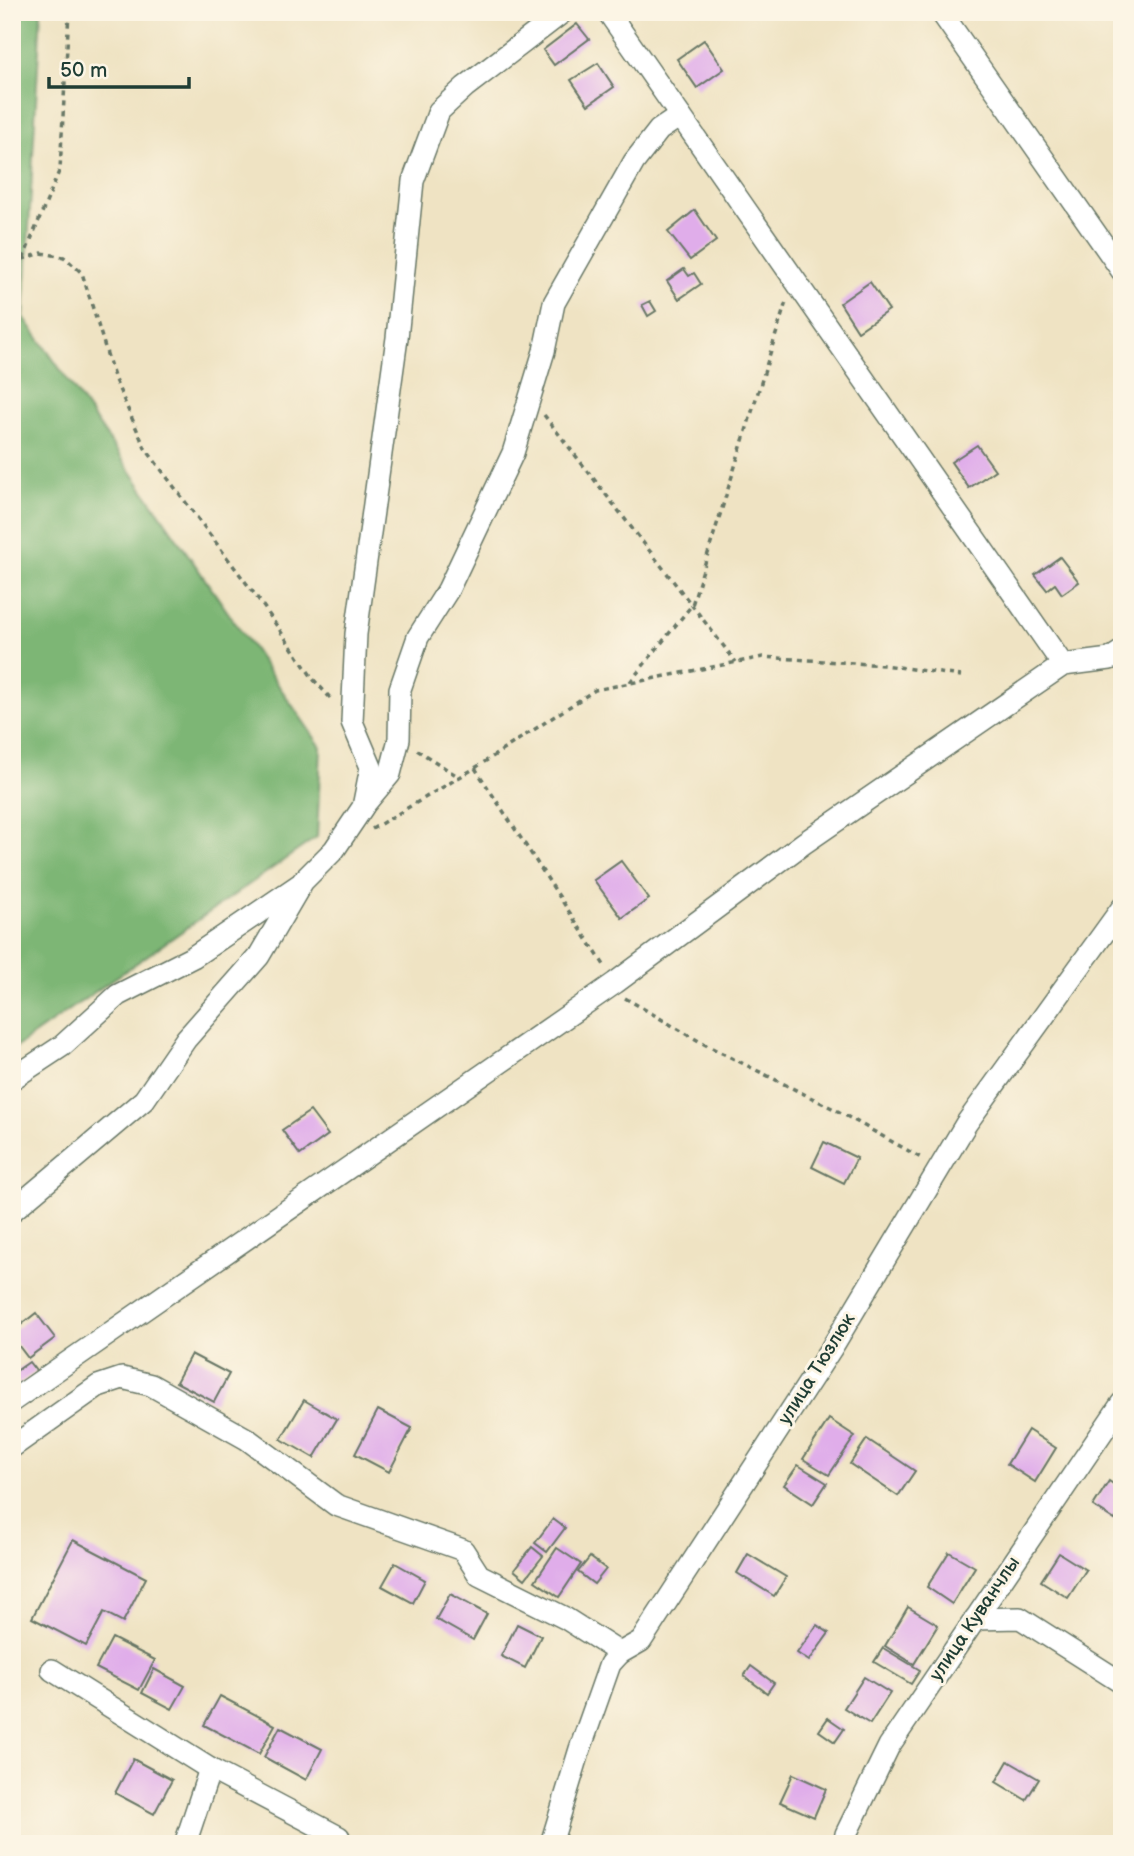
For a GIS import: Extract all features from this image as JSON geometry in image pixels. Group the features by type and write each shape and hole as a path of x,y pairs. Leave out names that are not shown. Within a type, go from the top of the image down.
{"street":[{"path":"363,807 370,767 352,722 356,634 397,338 413,181 439,111 563,12"},
{"path":"608,12 1063,665"},
{"path":"941,12 1122,271"},
{"path":"12,1080 62,1046 118,995 193,957 303,881 334,850 363,807 390,774 399,738 400,690 418,636 448,590 513,453 544,351 554,303 634,162 659,130 680,116"},
{"path":"12,1401 615,983 804,843 1063,665 1110,659 1122,651"},
{"path":"12,1211 144,1100 186,1039 259,956 303,881"},
{"name":"улица Тюзлюк","path":"551,1844 610,1664 620,1653 641,1641 831,1349 966,1124 1122,908"},
{"path":"12,1447 99,1386 122,1378 150,1385 247,1439 336,1505 463,1550 479,1575 565,1618 620,1653"},
{"name":"улица Куванчлы","path":"844,1844 846,1834 889,1746 1122,1404"},
{"path":"975,1619 1020,1618 1122,1683"},
{"path":"52,1670 209,1769 339,1837"},
{"path":"185,1844 209,1769"}],"path":[{"path":"12,277 23,259 60,169 69,12"},
{"path":"23,259 42,253 64,257 82,273 115,380 145,448 259,600 314,680 352,722"},
{"path":"629,683 692,606 793,278"},
{"path":"530,397 736,662"},
{"path":"364,834 475,768 595,690 762,657 884,665 961,676"},
{"path":"475,768 625,998 704,1044 834,1109 939,1169"}],"green space":[{"path":"12,12 41,12 24,317 321,747 317,837 12,1050"}],"building":[{"path":"577,24 589,39 554,65 543,50"},
{"path":"704,40 724,69 697,88 677,59"},
{"path":"598,63 614,87 588,105 571,80"},
{"path":"695,210 716,241 690,260 668,232"},
{"path":"684,269 689,276 694,273 701,284 679,299 667,281"},
{"path":"870,282 889,310 858,331 840,303"},
{"path":"650,301 656,311 648,316 642,305"},
{"path":"977,445 995,470 969,488 951,462"},
{"path":"1060,557 1079,582 1062,594 1055,584 1047,590 1035,575"},
{"path":"621,861 649,899 622,918 594,880"},
{"path":"310,1111 328,1135 300,1155 282,1130"},
{"path":"824,1142 857,1158 844,1183 812,1167"},
{"path":"36,1313 55,1338 28,1358 12,1337 12,1332"},
{"path":"191,1354 229,1374 214,1402 176,1382"},
{"path":"29,1362 36,1371 12,1389 12,1374"},
{"path":"304,1400 337,1419 314,1458 281,1439"},
{"path":"378,1410 412,1428 389,1472 355,1454"},
{"path":"829,1419 855,1436 829,1475 803,1459"},
{"path":"1028,1430 1056,1448 1035,1482 1007,1464"},
{"path":"867,1439 915,1471 898,1496 850,1464"},
{"path":"798,1465 827,1483 813,1504 784,1485"},
{"path":"1109,1481 1122,1490 1122,1509 1115,1520 1093,1506"},
{"path":"553,1519 565,1528 547,1552 535,1543"},
{"path":"73,1540 146,1578 123,1622 104,1612 86,1646 32,1618"},
{"path":"532,1547 543,1556 525,1579 514,1570"},
{"path":"557,1548 581,1564 559,1597 535,1581"},
{"path":"949,1552 975,1567 952,1604 927,1587"},
{"path":"1059,1553 1086,1570 1068,1598 1041,1581"},
{"path":"748,1554 786,1577 774,1596 737,1573"},
{"path":"590,1557 606,1569 594,1584 578,1572"},
{"path":"395,1563 425,1580 413,1603 382,1586"},
{"path":"450,1594 487,1614 473,1640 436,1619"},
{"path":"908,1607 938,1625 914,1664 885,1646"},
{"path":"517,1624 541,1636 525,1668 501,1656"},
{"path":"817,1625 829,1633 809,1661 797,1653"},
{"path":"112,1638 155,1660 139,1690 96,1668"},
{"path":"883,1648 920,1670 911,1684 874,1662"},
{"path":"751,1666 774,1683 767,1693 744,1676"},
{"path":"154,1669 185,1686 172,1709 142,1693"},
{"path":"864,1677 890,1693 870,1724 844,1708"},
{"path":"220,1696 275,1725 259,1754 204,1725"},
{"path":"828,1718 844,1729 835,1742 819,1731"},
{"path":"280,1727 322,1749 306,1780 264,1757"},
{"path":"133,1759 172,1780 154,1814 115,1793"},
{"path":"1008,1761 1039,1779 1026,1800 996,1782"},
{"path":"793,1774 826,1789 814,1817 780,1802"}]}
